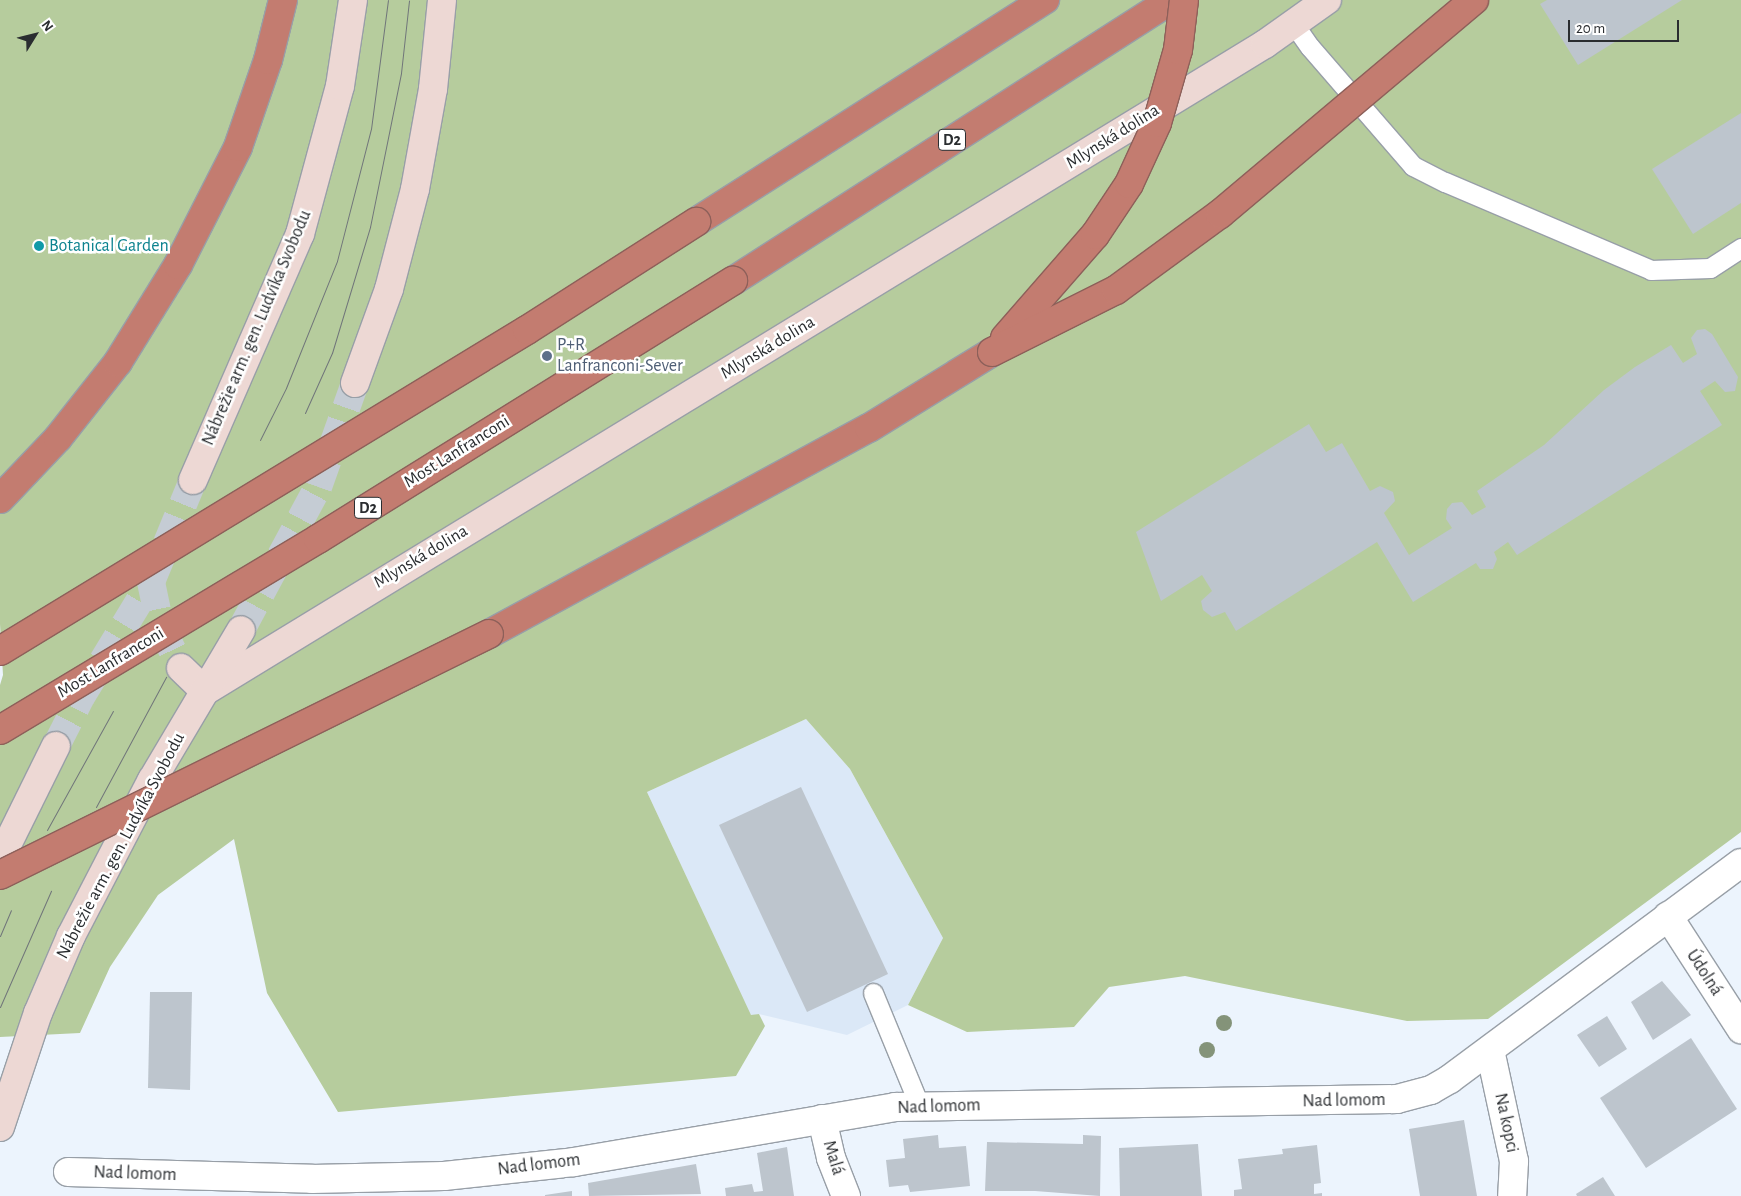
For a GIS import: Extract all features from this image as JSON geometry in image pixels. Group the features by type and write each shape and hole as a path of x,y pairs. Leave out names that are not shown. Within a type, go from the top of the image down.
{"highway":[{"path":"0,498 58,438 118,362 178,265 220,188 249,116 283,0"},
{"path":"0,652 518,335 1045,0"},
{"name":"Most Lanfranconi","path":"0,730 318,538 733,281 1171,0"},
{"path":"992,352 1058,280 1095,235 1129,184 1157,123 1178,50 1184,0"},
{"path":"2,863 488,634 869,428 992,352 1116,290 1220,214 1474,0"}],"main road":[{"name":"Nábrežie arm. gen. Ludvíka Svobodu","path":"193,480 300,234 340,86 353,0"},
{"path":"355,383 389,289 415,189 433,89 442,0"},
{"name":"Mlynská dolina","path":"205,691 325,615 962,230 1256,49 1327,0"},
{"name":"Nábrežie arm. gen. Ludvíka Svobodu","path":"0,1127 38,1012 71,936 152,780 241,630"},
{"path":"181,668 205,691"},
{"path":"2,863 56,746"}],"street":[{"name":"Nad lomom","path":"68,1172 270,1187 316,1188 574,1162 895,1107 1383,1101 1431,1090 1490,1050 1741,863"},
{"name":"Údolná","path":"1668,916 1741,1029"},
{"name":"Na kopci","path":"1490,1050 1514,1161 1512,1196"},
{"name":"Malá","path":"822,1119 831,1158 846,1196"}],"lane":[{"path":"1293,23 1310,47 1413,166 1445,182 1651,270 1710,268 1741,248"},
{"path":"873,993 920,1106"}],"shaded area":[{"path":"806,719 850,769 943,938 908,1005 847,1035 759,1014 751,1016 647,792"}],"green space":[{"path":"0,0 1741,0 1741,832 1488,1019 1407,1021 1185,976 1109,987 1074,1027 967,1032 908,1005 943,938 850,769 806,719 647,792 751,1015 759,1014 765,1026 736,1076 338,1112 267,993 234,839 158,895 110,967 80,1033 0,1037 0,685 3,675 0,624"}],"building":[{"path":"1547,0 1682,0 1578,65 1540,4"},
{"path":"1741,113 1741,203 1693,234 1652,169"},
{"path":"1705,329 1712,334 1738,377 1735,391 1725,392 1715,381 1700,391 1722,425 1517,555 1508,542 1494,552 1497,559 1493,569 1480,569 1476,563 1413,602 1377,542 1236,631 1225,612 1212,617 1203,610 1201,601 1212,591 1202,575 1161,601 1136,532 1309,424 1326,452 1342,443 1370,491 1380,486 1393,492 1395,501 1384,513 1409,555 1452,528 1446,519 1447,509 1452,503 1462,502 1472,515 1486,507 1477,491 1544,445 1604,390 1635,367 1671,345 1683,363 1697,354 1691,338 1697,330"},
{"path":"801,787 888,974 807,1012 719,825"},
{"path":"1662,981 1691,1015 1653,1040 1631,1002"},
{"path":"150,992 192,992 190,1090 148,1088"},
{"path":"1607,1016 1627,1049 1599,1067 1577,1035"},
{"path":"1691,1038 1737,1109 1646,1168 1600,1098"},
{"path":"1464,1120 1477,1196 1420,1196 1409,1129"},
{"path":"938,1135 939,1148 966,1146 970,1186 910,1192 908,1185 889,1187 886,1160 905,1158 903,1139"},
{"path":"1083,1135 1101,1136 1100,1196 1035,1191 985,1191 987,1142 1083,1144"},
{"path":"1198,1144 1202,1196 1120,1196 1119,1148"},
{"path":"1317,1145 1321,1183 1314,1184 1314,1194 1322,1193 1322,1196 1234,1196 1234,1190 1242,1189 1238,1159 1283,1154 1282,1149"},
{"path":"787,1147 794,1196 726,1196 725,1188 752,1184 754,1192 763,1191 757,1153"},
{"path":"696,1164 701,1194 589,1196 588,1183"},
{"path":"1603,1177 1615,1196 1577,1196 1576,1194"},
{"path":"572,1191 572,1196 545,1196 545,1195"}],"tunnel":[{"path":"241,630 318,487 355,383"},
{"path":"56,746 81,697 151,582 193,480"},
{"path":"151,582 160,625 181,668"}],"tram line":[{"path":"260,440 286,388 337,261 371,129 388,0"},
{"path":"305,413 332,353 370,227 401,73 409,0"},
{"path":"96,807 166,677"},
{"path":"47,830 113,711"},
{"path":"0,1007 51,891"},
{"path":"0,936 11,910"}],"place":[{"name":"Botanical Garden","path":"39,246"},
{"name":"P+R Lanfranconi-Sever","path":"547,356"}]}
